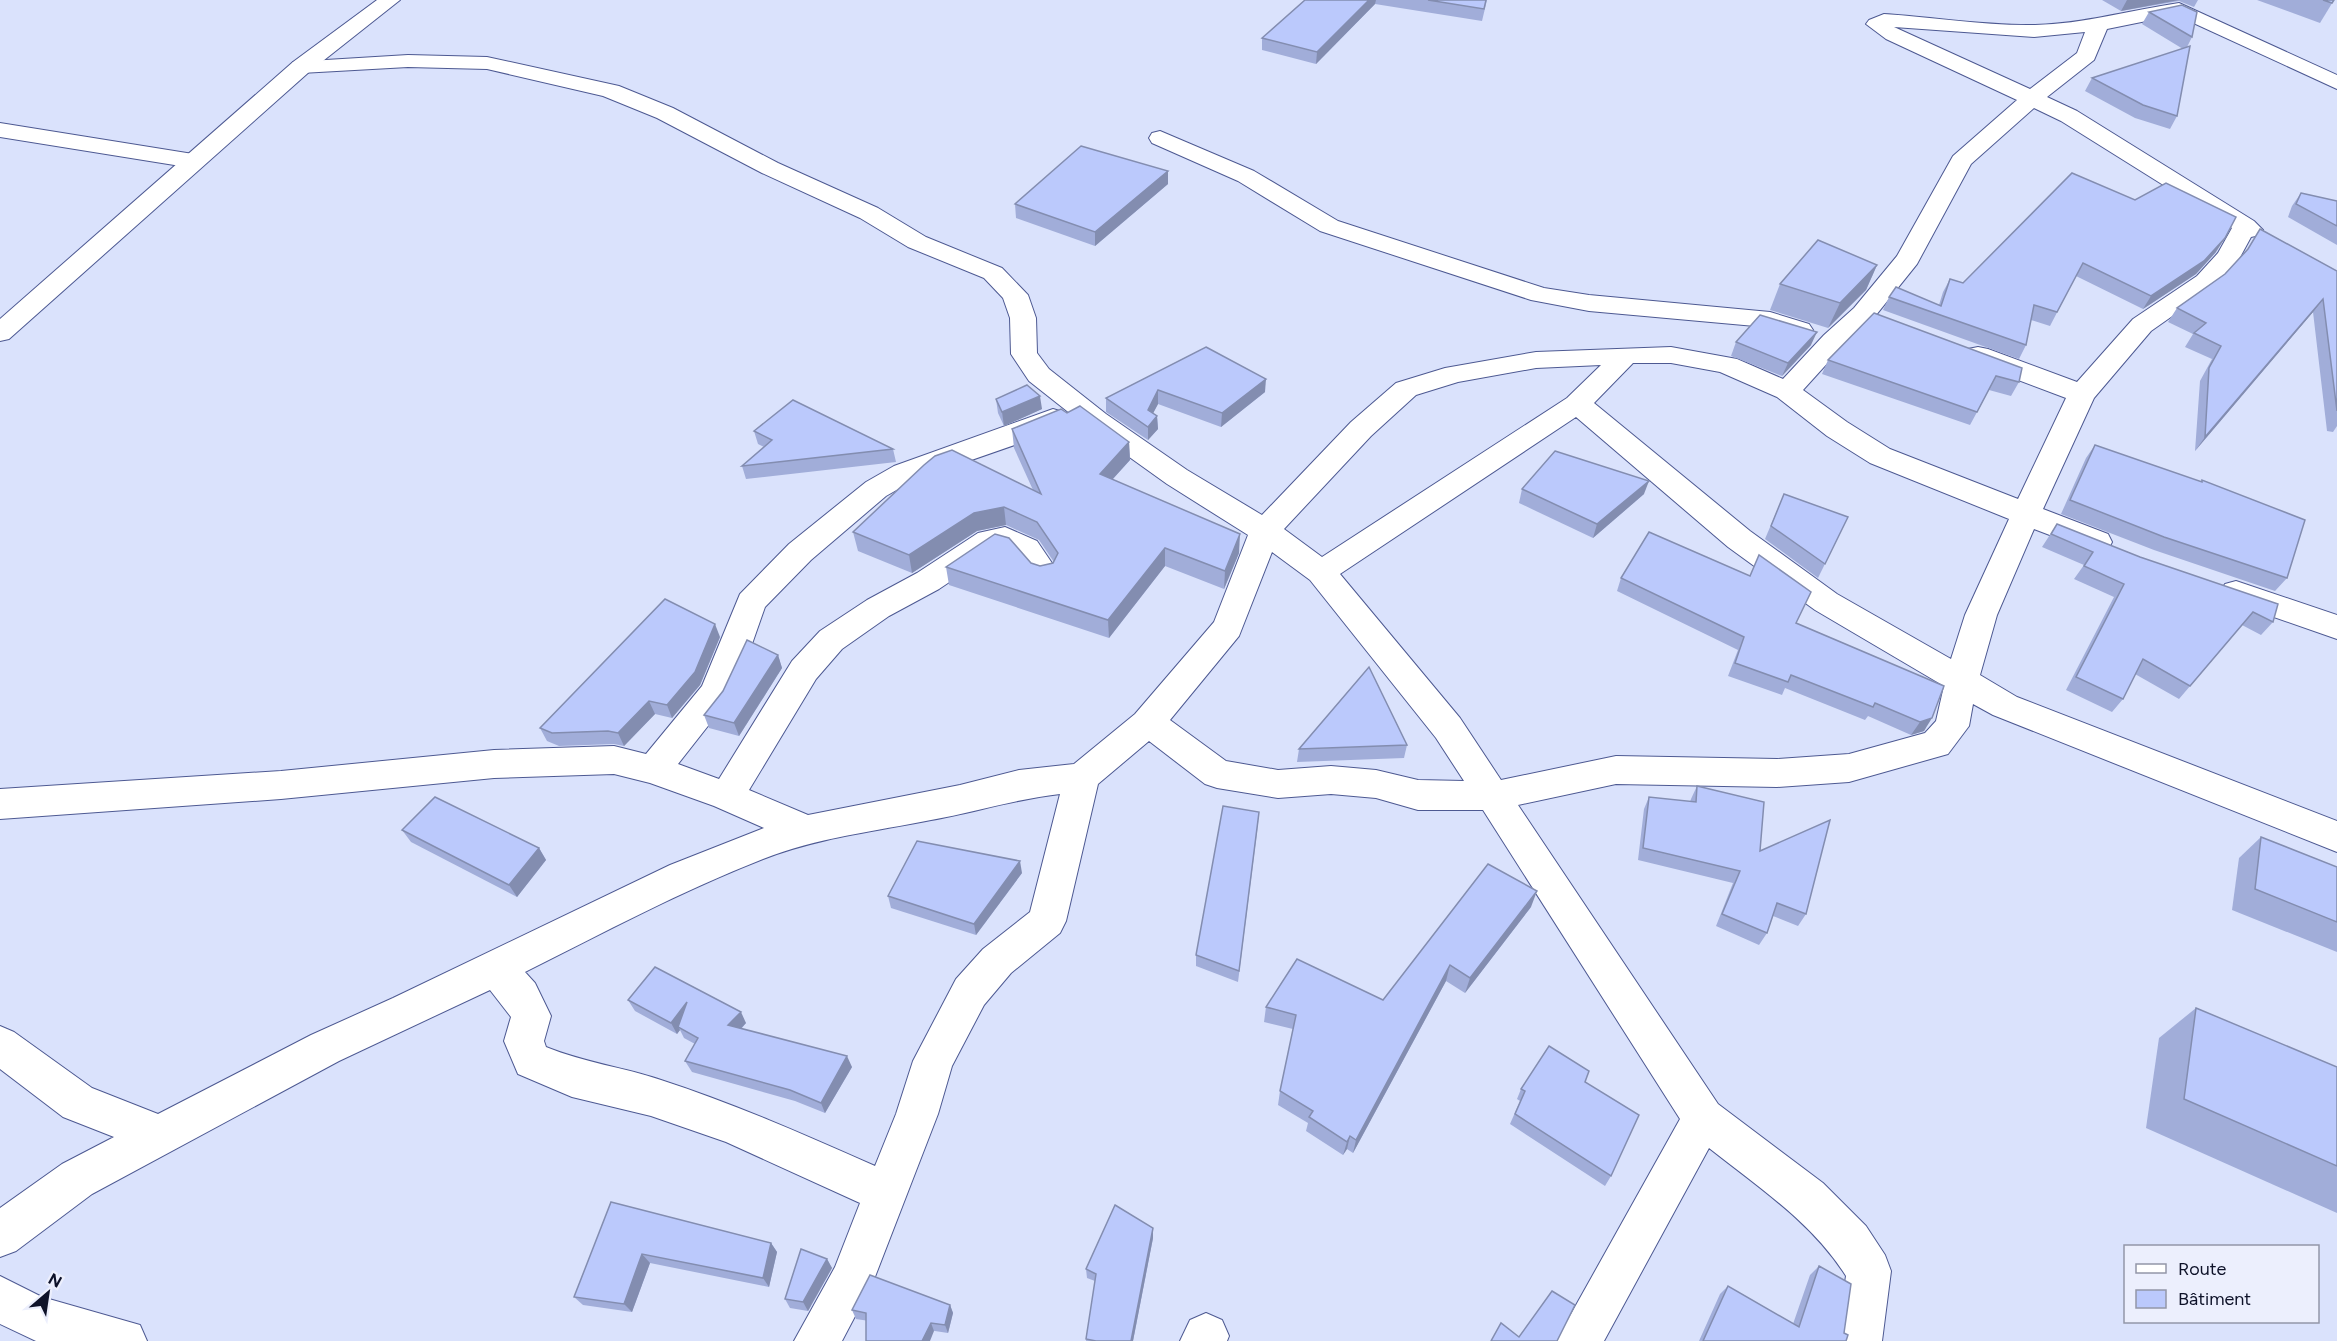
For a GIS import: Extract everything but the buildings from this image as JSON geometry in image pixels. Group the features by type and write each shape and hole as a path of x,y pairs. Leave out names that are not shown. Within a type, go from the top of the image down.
{"street":[{"path":"0,333 301,67 390,0"},
{"path":"2156,0 2337,83"},
{"path":"2179,9 2121,18 2098,25 2034,31 1884,20 1876,24 1893,35 2033,97 2105,137 2273,242"},
{"path":"1787,391 1833,340 1863,314 1908,259 1961,161 1995,128 2087,56 2098,25"},
{"path":"301,67 408,62 486,63 611,90 665,112 770,168 869,213 917,242 993,273 1015,295 1023,318 1024,354 1039,375 1177,477 1265,531 1321,572 1448,728 1703,1118 1808,1198 1850,1242 1869,1271 1859,1341"},
{"path":"0,130 193,161"},
{"path":"1160,138 1246,176 1329,226 1540,295 1589,303 1701,311 1770,320 1833,340"},
{"path":"1147,723 1169,736 1217,774 1278,784 1331,780 1376,784 1418,795 1492,796 1616,770 1695,774 1777,773 1850,768 1900,756 1936,744 1952,726 1961,682 1981,615 2063,431 2082,394 2142,325 2206,281 2229,256 2245,226"},
{"path":"1863,314 1890,322"},
{"path":"1957,347 2082,394"},
{"path":"1321,572 1577,404 1626,355"},
{"path":"0,1235 77,1179 325,1048 683,876 757,845 807,830 960,800 1019,784 1082,777 1147,723 1228,628 1265,531 1361,429 1406,389 1455,374 1536,360 1626,355 1694,358 1727,365 1787,391 1837,429 1880,456 2121,552"},
{"path":"1577,404 1739,539 1807,588 1961,682 2005,706 2337,837"},
{"path":"653,770 714,694 729,664 751,602 800,552 876,489 904,473 1022,432 1079,406"},
{"path":"728,796 804,670 831,640 878,608 928,581 989,541 1005,538 1026,549 1041,572"},
{"path":"2210,583 2337,627"},
{"path":"0,804 281,785 494,764 614,760 653,770 728,796 807,830"},
{"path":"817,1341 830,1323 851,1282 917,1114 933,1061 970,992 997,961 1047,921 1082,777"},
{"path":"495,968 521,996 531,1016 524,1041 531,1060 572,1078 651,1096 734,1124 887,1193"},
{"path":"0,1045 78,1103 160,1135"},
{"path":"1580,1341 1703,1118"},
{"path":"0,1299 35,1318 124,1341"}]}
